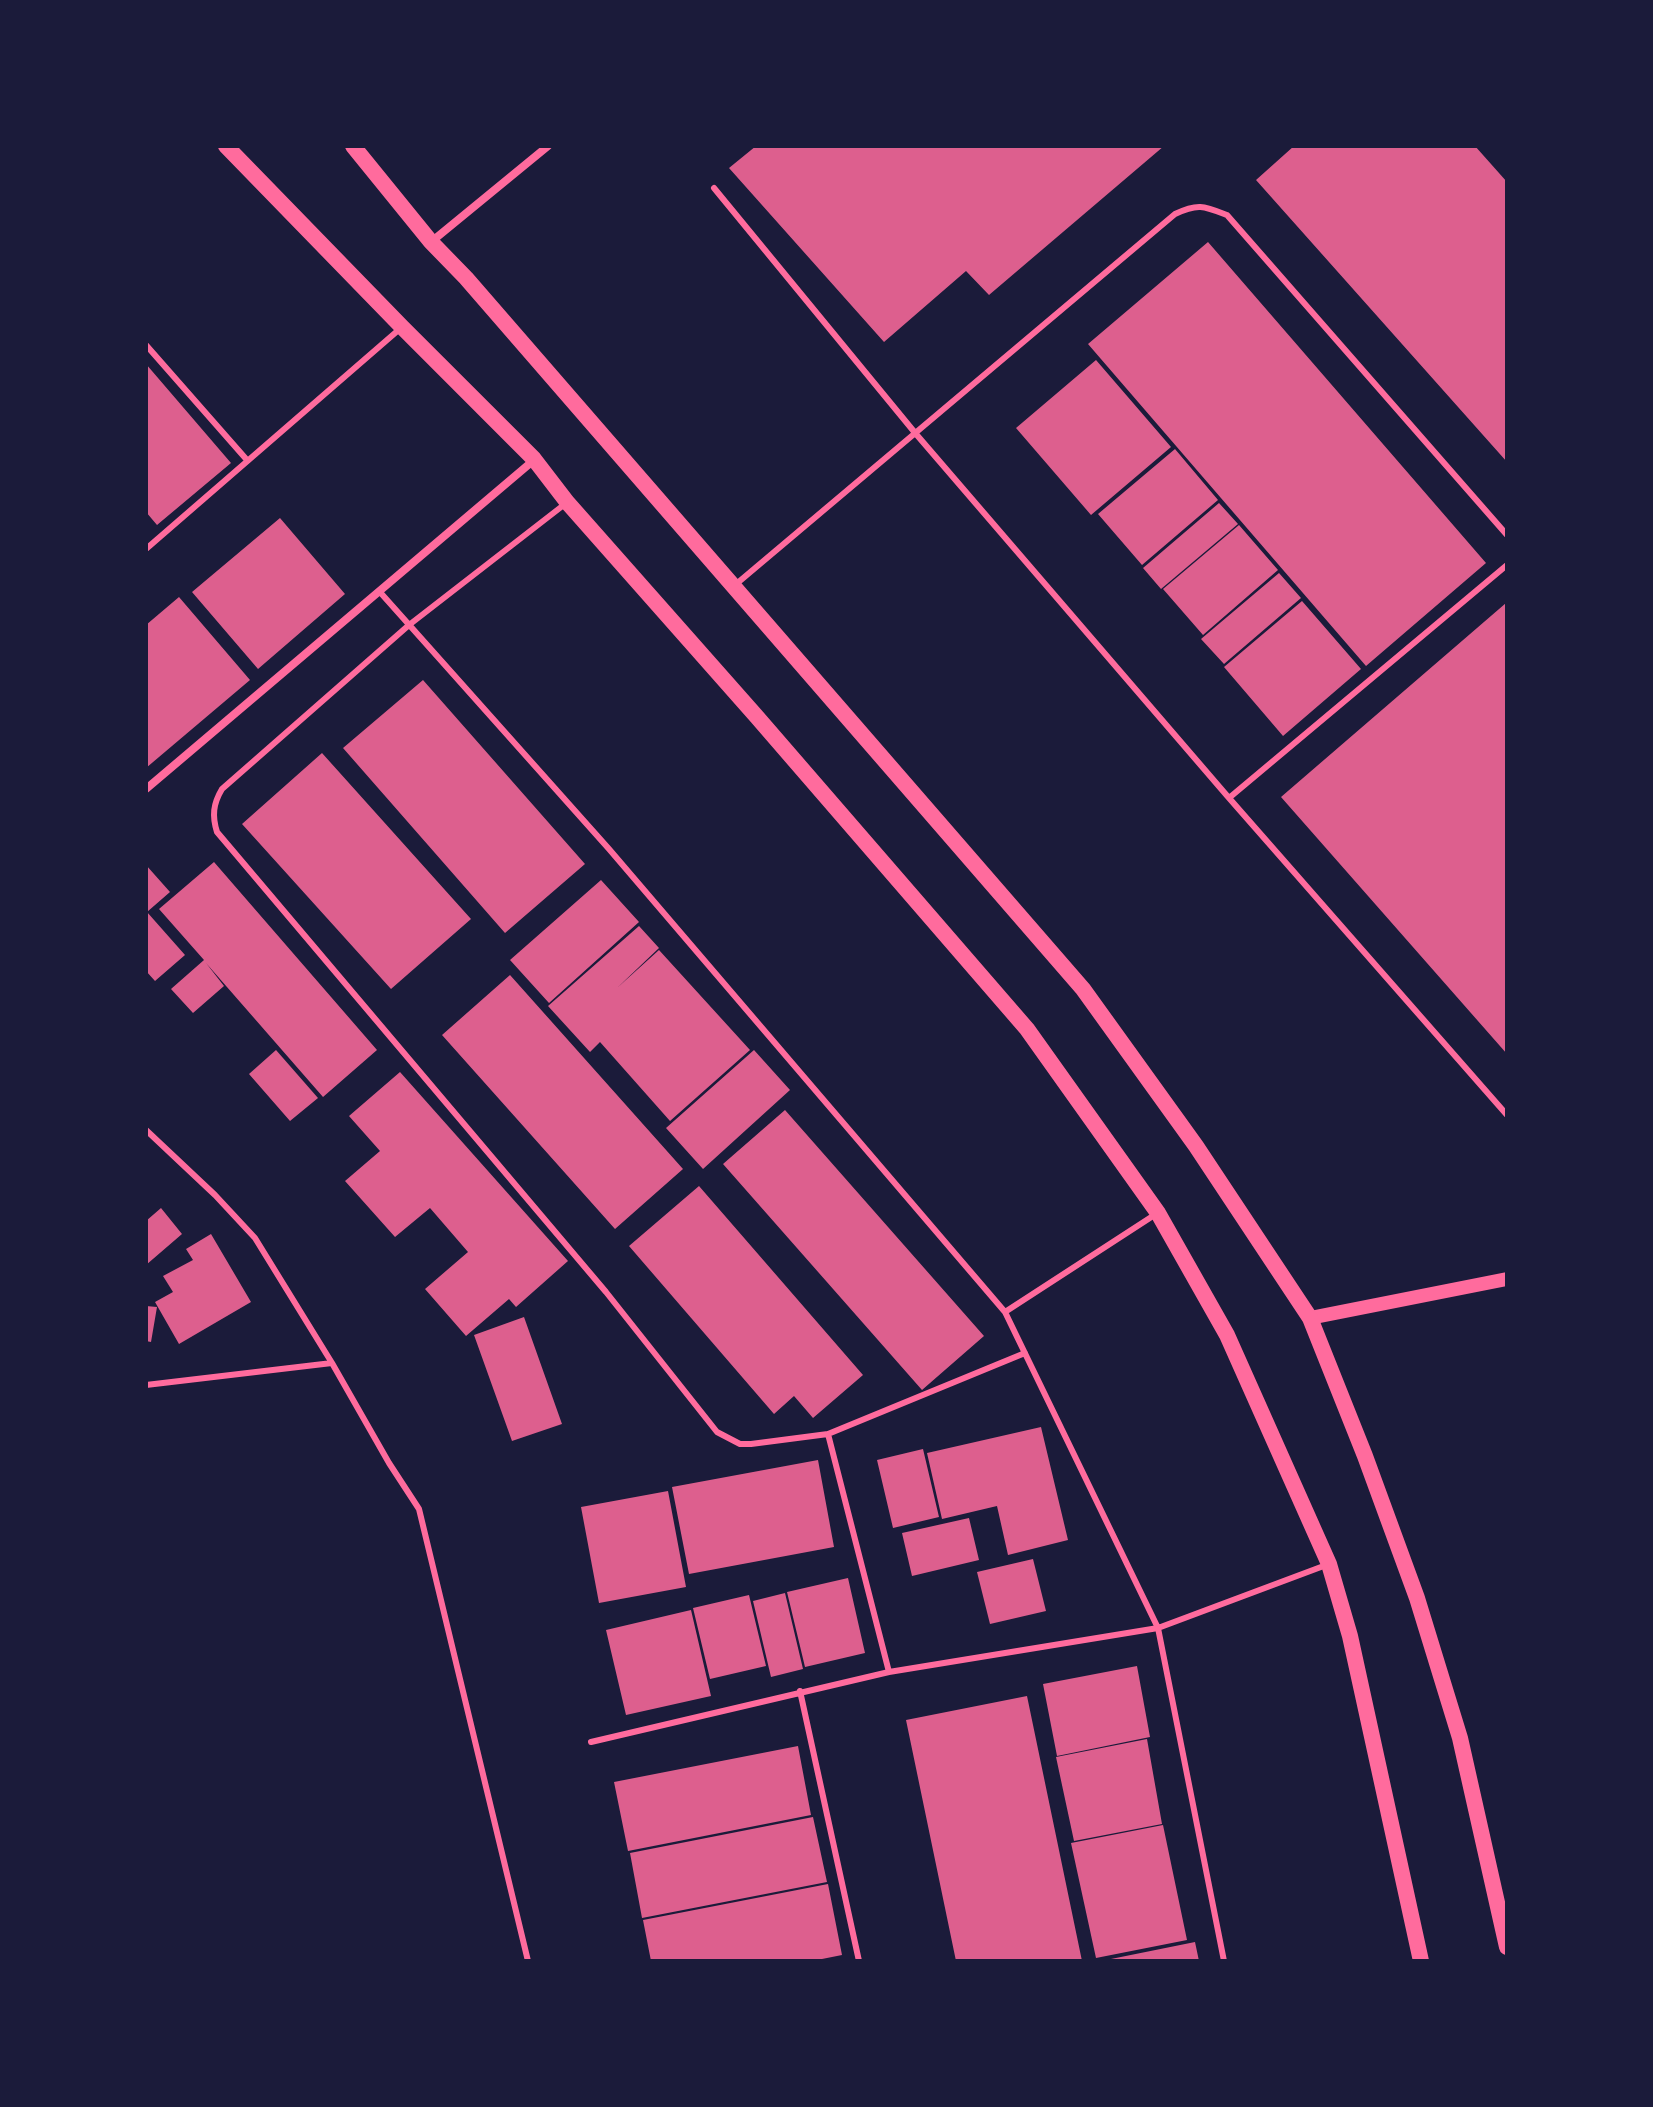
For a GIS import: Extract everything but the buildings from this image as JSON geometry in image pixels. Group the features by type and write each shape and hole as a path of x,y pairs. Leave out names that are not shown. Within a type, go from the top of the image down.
{"main road":[{"path":"226,146 534,459 567,502 1027,1029 1158,1213 1227,1335 1329,1564 1350,1636 1421,1961"},
{"path":"353,146 431,242 466,278 1083,989 1196,1146 1310,1318 1422,1612 1460,1738 1507,1947"}],"street":[{"path":"431,242 548,146"},
{"path":"146,789 534,459"},
{"path":"1310,1318 1507,1279"}],"lane":[{"path":"714,188 916,434 1507,1115"},
{"path":"732,587 1175,214 1193,206 1227,215 1507,535"},
{"path":"146,549 402,327"},
{"path":"146,345 247,460"},
{"path":"567,502 409,625 222,789 212,816 217,832 606,1292 717,1432 740,1444 828,1434 1025,1353"},
{"path":"1229,798 1507,565"},
{"path":"379,591 609,849 1005,1312 1158,1628 1224,1961"},
{"path":"146,1130 255,1238 419,1509 528,1961"},
{"path":"1005,1312 1158,1213"},
{"path":"146,1385 332,1363"},
{"path":"828,1434 889,1672"},
{"path":"591,1742 889,1672 1158,1628 1329,1564"},
{"path":"800,1691 859,1961"}]}
